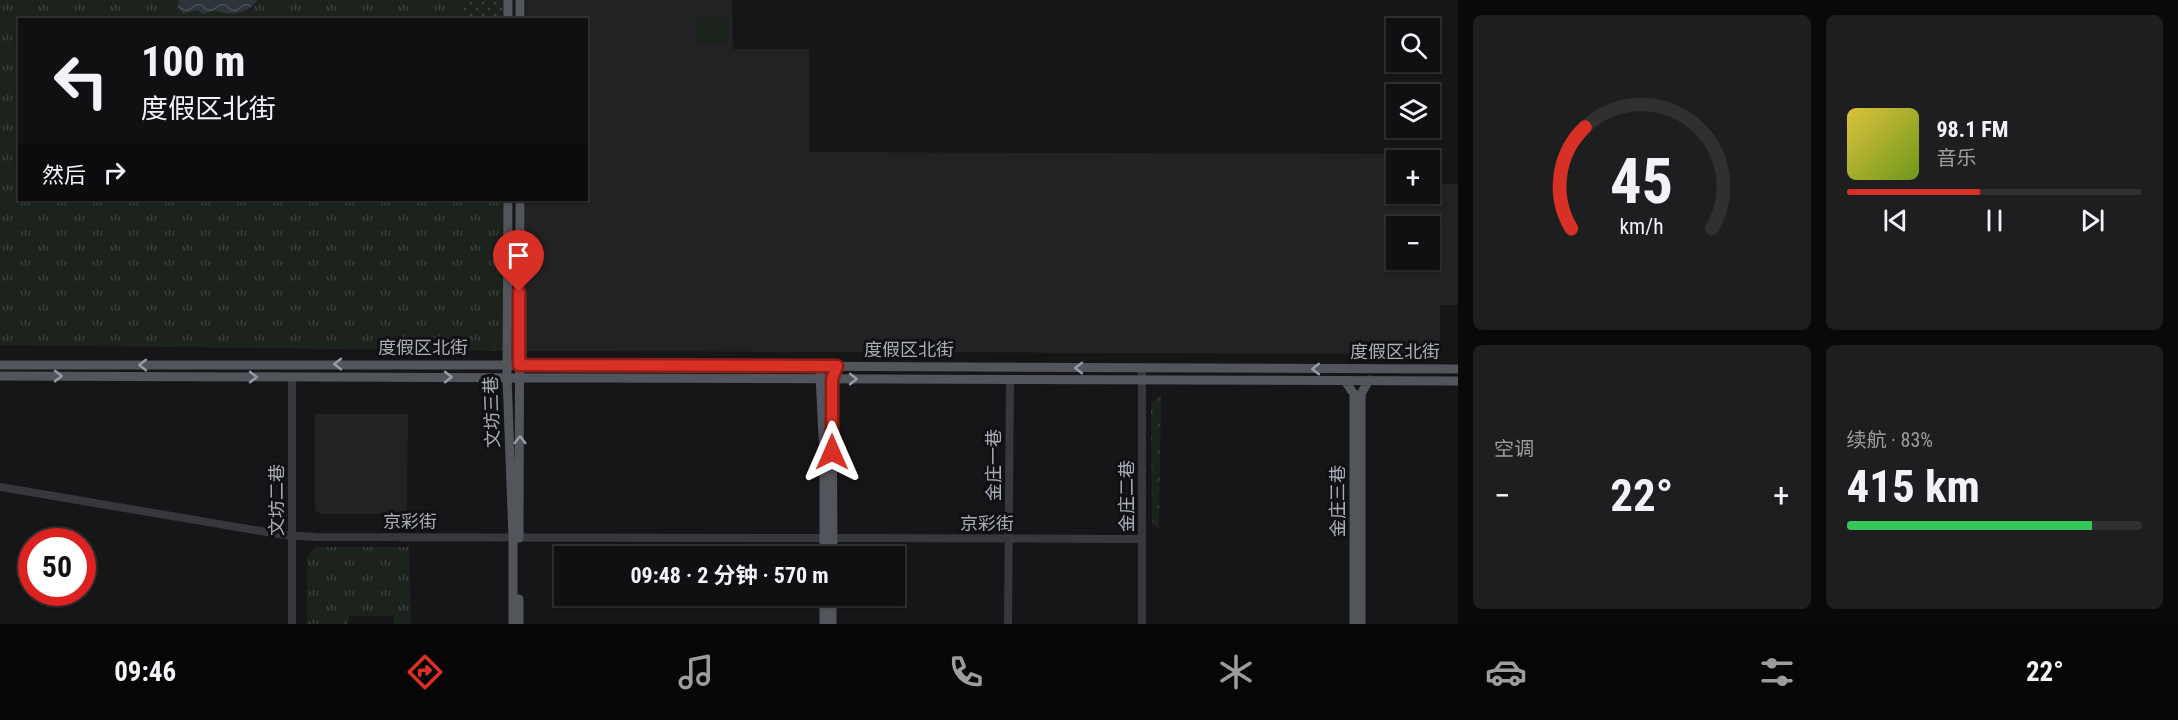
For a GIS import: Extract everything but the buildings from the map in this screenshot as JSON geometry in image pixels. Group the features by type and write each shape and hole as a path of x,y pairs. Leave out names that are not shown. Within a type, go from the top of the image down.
{"main road":[{"path":"508,0 508,18"},
{"path":"520,0 520,18"},
{"name":"文坊三巷","path":"508,201 507,377 519,624"},
{"name":"文坊三巷","path":"513,624 520,377 520,201"},
{"name":"度假区北街","path":"0,365 1458,369"},
{"path":"819,366 831,546"},
{"path":"827,546 829,538 832,379 837,366"},
{"path":"1115,368 1118,373 1115,379"},
{"path":"1169,380 1167,376 1170,369"},
{"name":"度假区北街","path":"0,376 1458,381"},
{"name":"金庄三巷","path":"1360,624 1361,394 1369,380"},
{"name":"金庄三巷","path":"1346,381 1354,394 1354,624"},
{"path":"824,606 824,624"},
{"path":"832,606 832,624"}],"street":[{"name":"金庄二巷","path":"1142,369 1142,624"},
{"name":"文坊二巷","path":"292,377 292,624"},
{"name":"金庄一巷","path":"1008,624 1010,379"},
{"name":"京彩街","path":"0,488 316,537 1009,540 1142,538"}],"shaded area":[{"path":"526,0 732,0 733,49 809,49 809,152 1386,154 1386,204 1440,204 1440,184 1458,184 1458,305 1440,305 1440,354 524,351 525,201 588,201 588,18 526,18"},
{"path":"315,414 408,414 407,514 320,514 315,510"}],"green space":[{"path":"0,0 461,0 461,18 18,18 18,201 505,201 505,351 0,345"},
{"path":"455,0 505,0 505,18 455,18"},
{"path":"696,17 728,17 728,43 696,43"},
{"path":"1161,396 1159,528 1152,524 1151,403"},
{"path":"315,547 409,547 411,624 394,624 394,616 349,616 348,624 307,624 307,557"}],"water":[{"path":"178,0 257,0 244,11 226,13 215,10 203,14 197,10 183,14 177,6 179,5"}],"route":[{"path":"519,292 519,365 837,366 832,379 832,452"}]}
